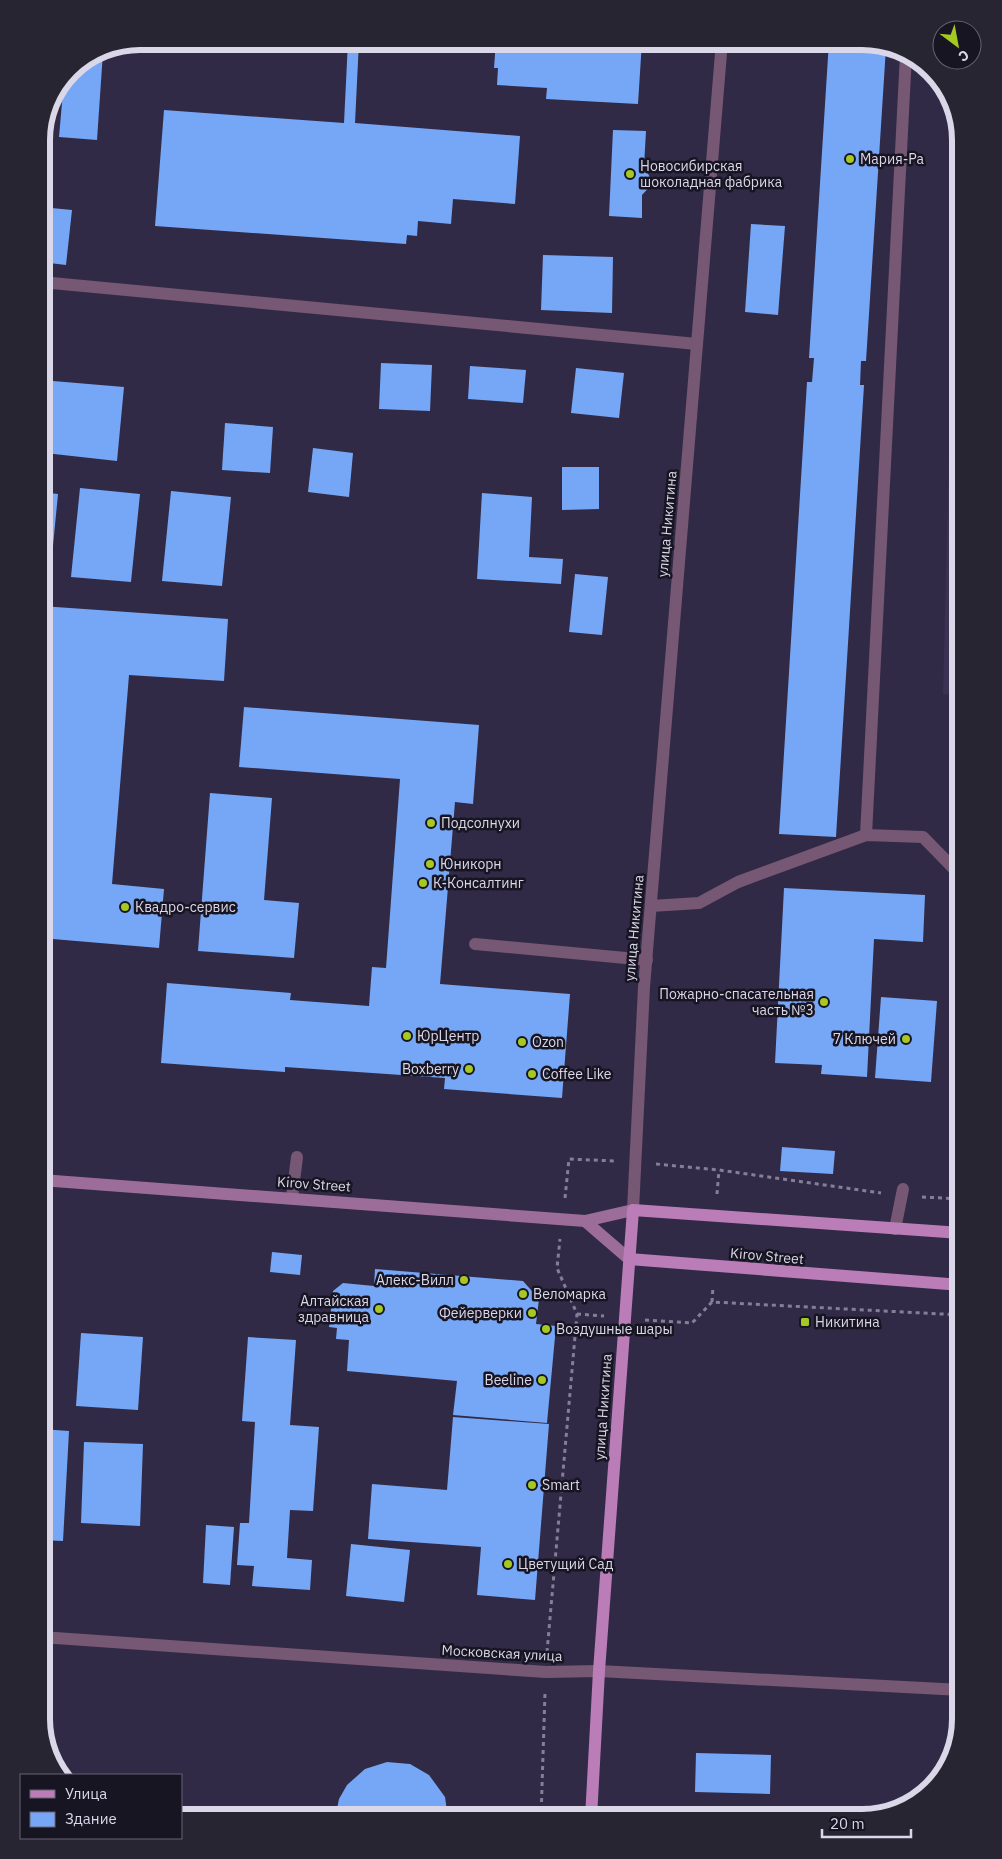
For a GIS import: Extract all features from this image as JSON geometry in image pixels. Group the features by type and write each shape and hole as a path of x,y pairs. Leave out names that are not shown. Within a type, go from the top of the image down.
{"main road":[{"name":"Kirov Street","path":"50,1181 292,1197 585,1221 633,1210 952,1232"},
{"name":"улица Никитина","path":"592,1809 598,1671 633,1210"},
{"path":"585,1221 629,1259"},
{"name":"Kirov Street","path":"629,1259 952,1284"}],"street":[{"name":"улица Никитина","path":"633,1210 651,906 721,50"},
{"path":"866,835 906,61"},
{"path":"50,283 697,344"},
{"path":"651,906 700,902 738,882 866,835 923,837 952,867"},
{"path":"475,944 647,960"},
{"path":"292,1197 297,1157"},
{"path":"895,1229 903,1192"},
{"name":"Московская улица","path":"50,1638 546,1672 598,1671 952,1690"}],"path":[{"path":"541,1809 546,1672 577,1314 557,1268 569,1159 637,1162 719,1170 952,1198"},
{"path":"577,1314 692,1323 712,1302 952,1315"}],"shaded area":[{"path":"952,333 952,694 943,694"}],"building":[{"path":"348,50 359,50 355,123 520,136 515,204 453,199 451,224 418,221 417,236 407,235 406,244 155,226 164,110 344,123"},
{"path":"495,50 641,50 638,104 546,99 547,88 497,85 498,68 494,68"},
{"path":"828,50 868,50 879,52 886,54 866,361 861,361 860,385 864,385 836,837 779,834 807,382 812,382 814,358 809,358"},
{"path":"103,59 97,140 59,137 63,94 76,76 90,65"},
{"name":"Новосибирская шоколадная фабрика","path":"613,130 646,131 644,166 653,183 642,195 642,218 609,216"},
{"path":"50,208 72,210 66,265 50,263"},
{"path":"751,224 785,226 778,315 745,312"},
{"path":"543,255 613,257 612,313 541,310"},
{"path":"381,363 432,365 430,411 379,409"},
{"path":"470,366 526,370 523,403 468,399"},
{"path":"576,368 624,373 619,418 571,413"},
{"path":"53,381 124,387 117,461 50,454 50,408"},
{"path":"225,423 273,427 270,473 222,470"},
{"path":"313,448 353,453 349,497 308,492"},
{"path":"562,467 599,467 599,509 562,510"},
{"path":"80,488 140,494 131,582 71,577"},
{"path":"171,491 231,497 222,586 162,581"},
{"path":"50,493 58,494 50,577"},
{"path":"482,493 532,497 529,557 563,559 561,584 477,579"},
{"path":"575,574 608,577 602,635 569,632"},
{"path":"50,607 228,619 224,681 129,675 112,884 164,889 159,948 50,939"},
{"path":"244,707 479,725 473,804 455,802 440,984 570,994 562,1098 444,1089 445,1078 285,1067 285,1072 161,1063 167,983 291,993 290,1000 369,1006 372,967 386,968 400,779 239,767"},
{"path":"210,793 272,798 264,900 299,903 294,958 198,951"},
{"name":"Пожарно-спасательная часть №3","path":"784,888 925,895 923,942 874,939 867,1077 821,1074 822,1065 775,1063"},
{"name":"7 Ключей","path":"881,997 937,1001 931,1082 875,1078"},
{"path":"782,1147 835,1151 833,1174 780,1171"},
{"path":"272,1252 302,1255 300,1275 270,1272"},
{"path":"375,1269 523,1281 539,1299 536,1324 556,1326 547,1423 453,1415 457,1381 347,1371 349,1340 336,1339 337,1328 329,1327 333,1291 343,1283 374,1286"},
{"path":"81,1333 143,1337 138,1410 76,1406"},
{"path":"248,1337 296,1340 290,1425 319,1427 313,1511 290,1510 287,1558 312,1560 310,1590 252,1586 254,1566 237,1565 240,1523 249,1523 255,1422 242,1421"},
{"path":"453,1417 549,1424 535,1600 477,1595 481,1547 368,1539 372,1484 447,1490"},
{"path":"50,1430 69,1431 63,1541 50,1540"},
{"path":"84,1442 143,1444 140,1526 81,1523"},
{"path":"206,1525 234,1527 230,1585 203,1583"},
{"path":"351,1544 410,1550 404,1602 346,1596"},
{"path":"696,1753 771,1755 770,1794 695,1792"},
{"path":"387,1762 410,1764 429,1775 445,1797 447,1809 337,1809 339,1799 347,1785 365,1769"}],"place":[{"name":"Мария-Ра","path":"850,159"},
{"name":"Новосибирская шоколадная фабрика","path":"630,174"},
{"name":"Подсолнухи","path":"431,823"},
{"name":"Юникорн","path":"430,864"},
{"name":"К-Консалтинг","path":"423,883"},
{"name":"Квадро-сервис","path":"125,907"},
{"name":"Пожарно-спасательная часть №3","path":"824,1002"},
{"name":"ЮрЦентр","path":"407,1036"},
{"name":"7 Ключей","path":"906,1039"},
{"name":"Ozon","path":"522,1042"},
{"name":"Boxberry","path":"469,1069"},
{"name":"Coffee Like","path":"532,1074"},
{"name":"Алекс-Вилл","path":"464,1280"},
{"name":"Веломарка","path":"523,1294"},
{"name":"Алтайская здравница","path":"379,1309"},
{"name":"Фейерверки","path":"532,1313"},
{"name":"Никитина","path":"805,1322"},
{"name":"Воздушные шары","path":"546,1329"},
{"name":"Beeline","path":"542,1380"},
{"name":"Smart","path":"532,1485"},
{"name":"Цветущий Сад","path":"508,1564"}]}
